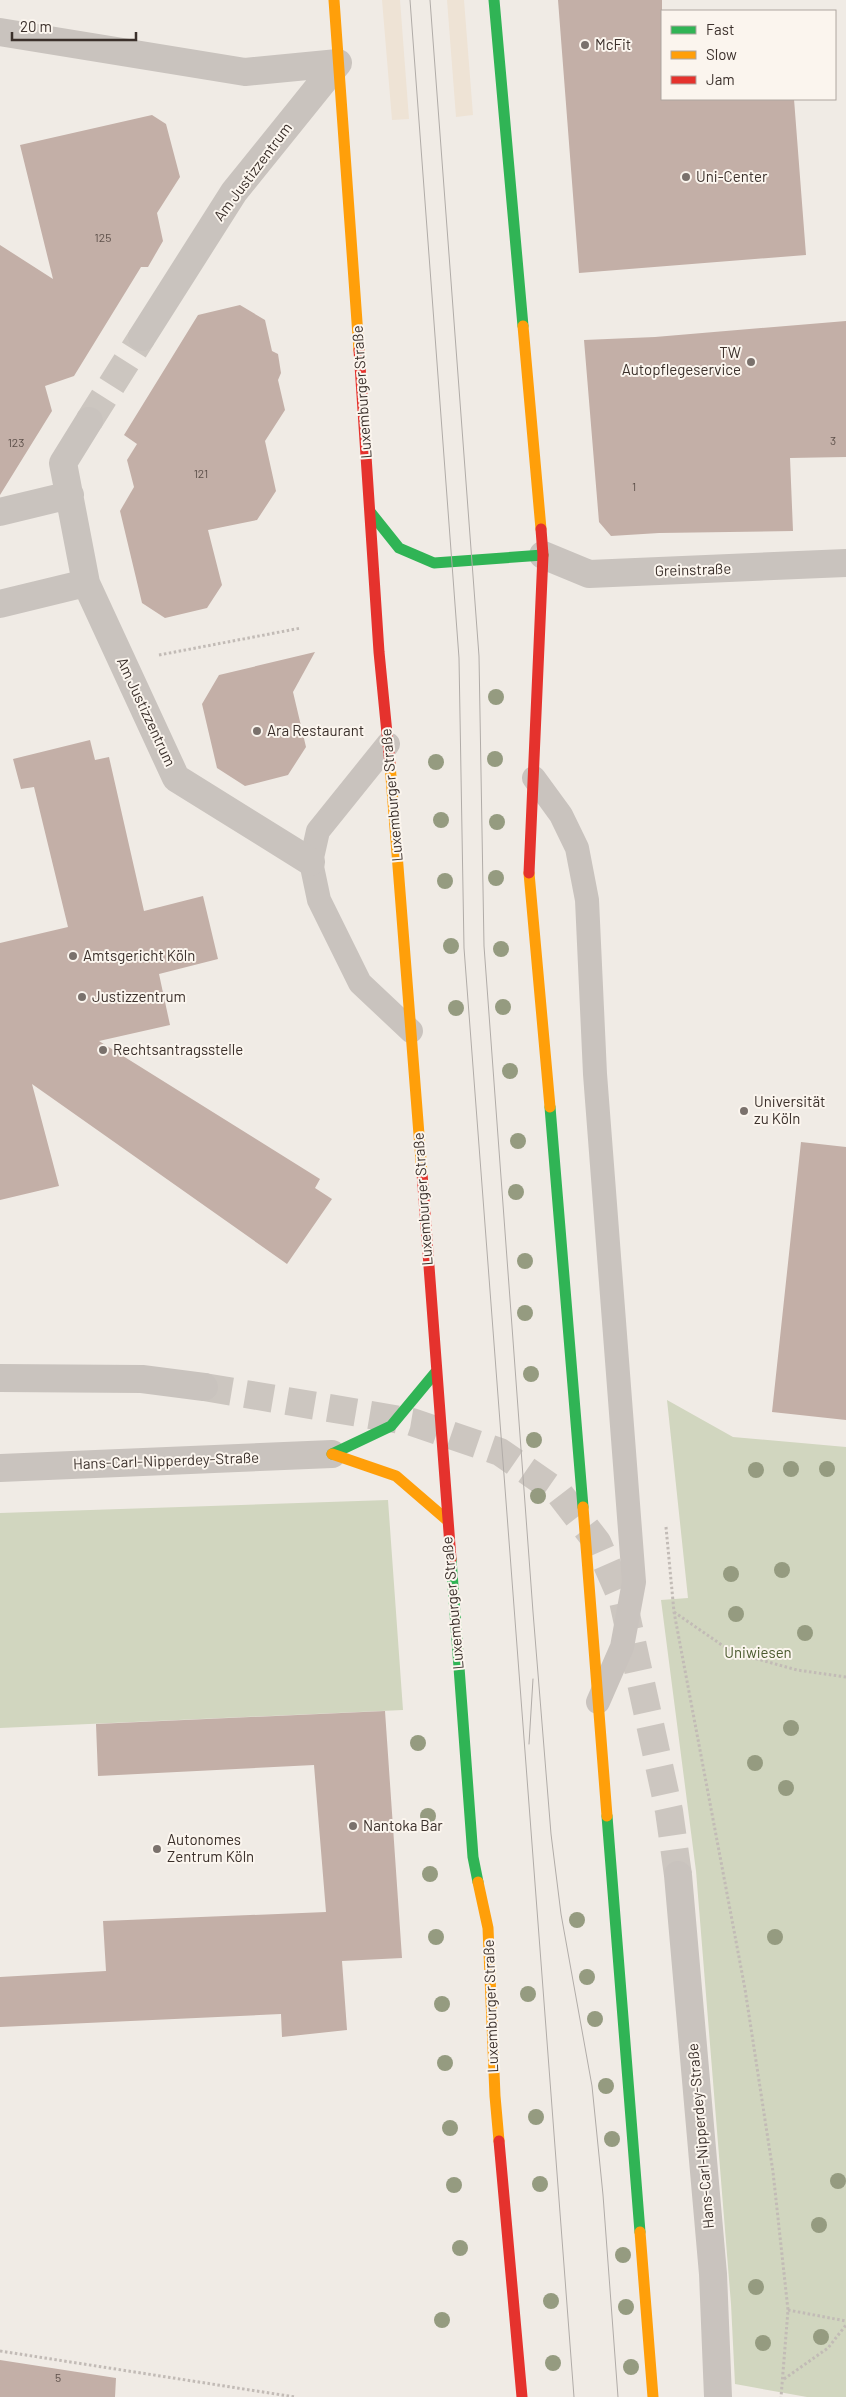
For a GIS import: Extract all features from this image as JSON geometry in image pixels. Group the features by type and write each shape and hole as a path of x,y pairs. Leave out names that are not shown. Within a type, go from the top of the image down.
{"main road":[{"name":"Luxemburger Straße","path":"334,0 371,513 379,652 411,1031 447,1520 474,1856 488,1928 495,2096 522,2397"},
{"path":"494,0 543,555 529,884 554,1155 653,2397"},
{"path":"371,513 399,548 434,563 543,555"},
{"path":"332,1454 391,1426 436,1373"},
{"path":"332,1454 396,1476 447,1520"}],"street":[{"path":"0,32 245,72 338,63"},
{"name":"Am Justizzentrum","path":"142,337 234,192 338,63"},
{"name":"Am Justizzentrum","path":"90,421 63,463 86,583 176,778 311,862"},
{"path":"0,512 70,495"},
{"name":"Greinstraße","path":"543,555 589,574 846,563"},
{"path":"0,604 86,583"},
{"path":"0,1378 142,1379 204,1387"},
{"name":"Hans-Carl-Nipperdey-Straße","path":"0,1468 332,1454"},
{"name":"Hans-Carl-Nipperdey-Straße","path":"678,1875 712,2264 718,2397"}],"lane":[{"path":"388,744 318,830 311,862 319,900 360,983 411,1031"},
{"path":"534,778 561,815 577,848 587,900 595,1074 634,1582 622,1647 598,1702"}],"path":[{"path":"123,662 301,628"},
{"path":"666,1522 674,1612 745,1989 773,2172 788,2310 784,2379 781,2397"},
{"path":"674,1612 732,1652 797,1670 846,1677"},
{"path":"788,2310 846,2321"},
{"path":"784,2379 828,2348 846,2325"},
{"path":"0,2350 295,2397"}],"green space":[{"name":"Uniwiesen","path":"667,1400 733,1437 846,1447 846,2397 807,2397 735,2384 731,2304 696,1871 661,1600 688,1598"},
{"path":"388,1500 403,1710 0,1728 0,1513"}],"shaded area":[{"path":"382,0 400,0 409,119 392,120"},
{"path":"447,0 464,0 473,115 456,117"}],"building":[{"name":"Uni-Center","path":"558,0 662,0 661,100 794,100 806,255 579,273"},
{"path":"152,115 166,124 180,177 157,213 163,241 148,267 141,267 74,376 45,386 52,411 0,495 0,245 53,279 20,145"},
{"path":"240,305 265,320 272,351 278,354 281,373 278,380 285,410 265,441 276,491 257,520 208,530 222,585 207,608 165,618 142,603 120,511 134,487 127,460 137,444 124,435 198,315"},
{"path":"846,321 846,457 790,458 793,531 659,533 611,536 599,522 584,340 655,337"},
{"path":"315,652 293,692 306,747 288,775 245,786 217,768 202,704 219,675"},
{"name":"Justizzentrum","path":"90,740 95,760 109,757 144,911 203,896 218,959 159,974 170,1025 99,1041 320,1179 315,1188 332,1199 287,1264 32,1084 59,1186 0,1200 0,943 68,927 34,787 21,789 13,759"},
{"path":"801,1142 846,1147 846,1420 772,1412"},
{"path":"385,1711 402,1958 342,1961 347,2030 282,2037 281,2014 0,2027 0,1977 106,1971 103,1921 326,1912 314,1765 98,1776 96,1724"},
{"path":"0,2360 116,2378 115,2397 0,2397"}],"tunnel":[{"path":"89,421 142,337"},
{"path":"204,1387 412,1422 500,1452 559,1493 597,1542 623,1601 669,1811 678,1875"}],"tram line":[{"path":"410,0 459,658 464,948 574,2397"},
{"path":"430,0 479,656 484,946 533,1612 551,1834 561,1914 592,2086 603,2195 618,2397"},
{"path":"529,1744 533,1679"}],"traffic: fast":[{"path":"494,0 523,326"},
{"path":"371,513 399,548 434,563 543,555"},
{"path":"550,1107 583,1507"},
{"path":"332,1454 391,1426 435,1373"},
{"path":"451,1559 473,1857 478,1882"},
{"path":"607,1816 640,2232"}],"traffic: slow":[{"path":"334,0 359,350"},
{"path":"523,326 541,529"},
{"path":"390,764 422,1173"},
{"path":"529,873 550,1107"},
{"path":"332,1454 396,1476 447,1520"},
{"path":"583,1507 607,1816"},
{"path":"478,1882 488,1928 495,2096 499,2141"},
{"path":"640,2232 653,2397"}],"traffic: jam":[{"path":"359,350 379,652 390,764"},
{"path":"529,873 543,555 541,529"},
{"path":"422,1173 451,1559"},
{"path":"499,2141 522,2397"}],"place":[{"name":"McFit","path":"585,45"},
{"name":"Uni-Center","path":"686,177"},
{"name":"TW Autopflegeservice","path":"751,362"},
{"name":"Ara Restaurant","path":"257,731"},
{"name":"Amtsgericht Köln","path":"73,956"},
{"name":"Justizzentrum","path":"82,997"},
{"name":"Rechtsantragsstelle","path":"103,1050"},
{"name":"Universität zu Köln","path":"744,1111"},
{"name":"Nantoka Bar","path":"353,1826"},
{"name":"Autonomes Zentrum Köln","path":"157,1849"}]}
